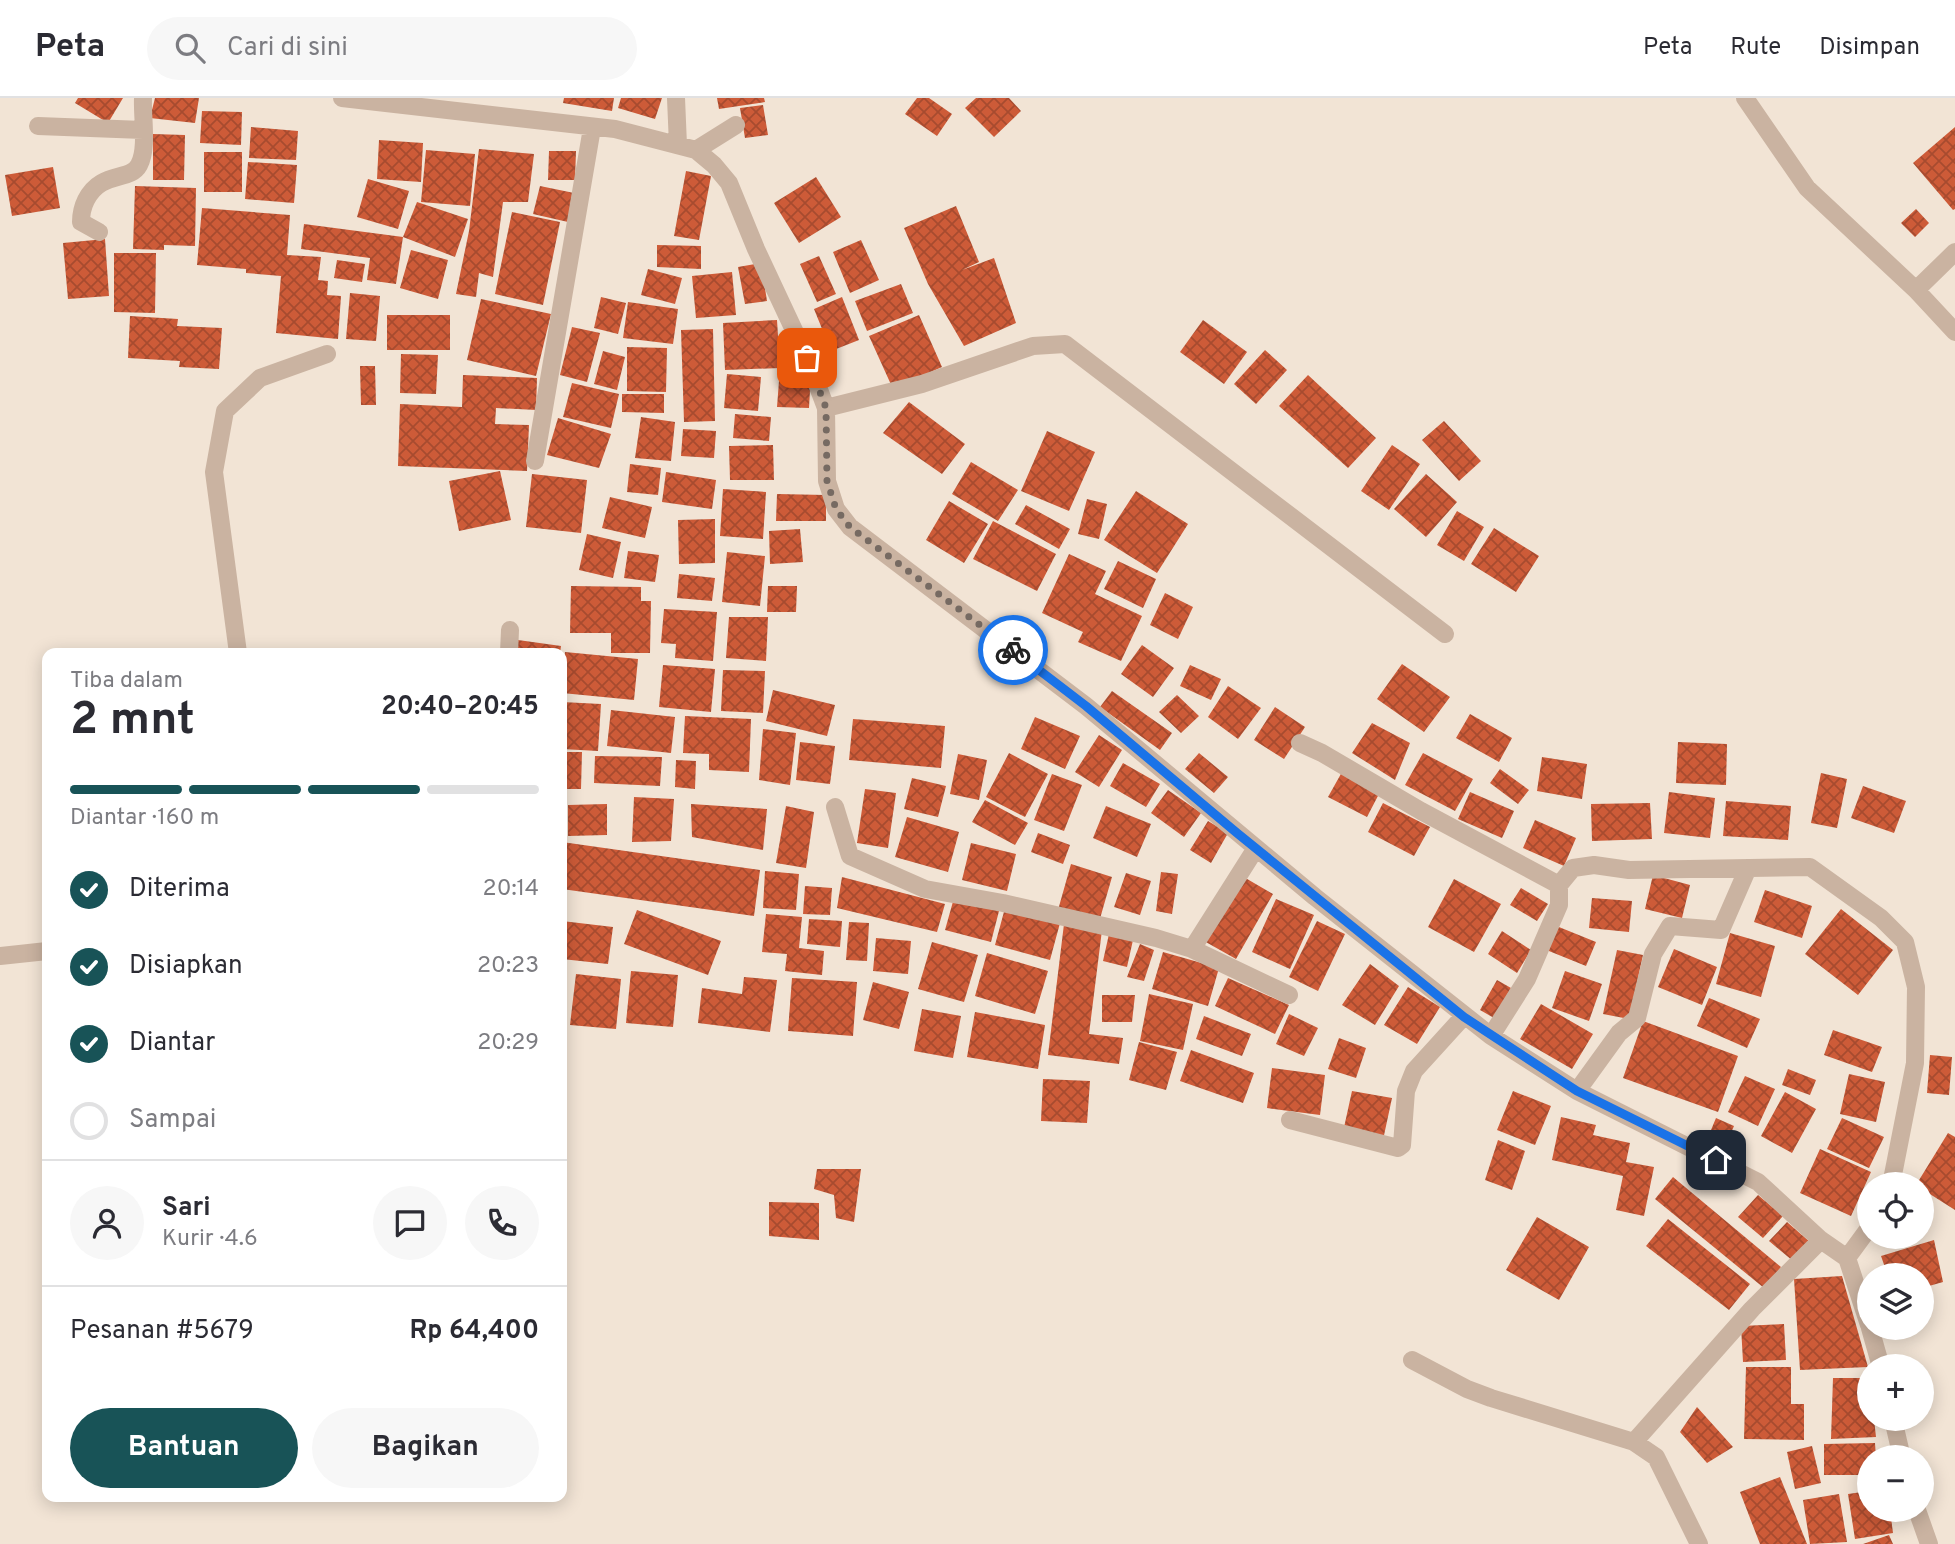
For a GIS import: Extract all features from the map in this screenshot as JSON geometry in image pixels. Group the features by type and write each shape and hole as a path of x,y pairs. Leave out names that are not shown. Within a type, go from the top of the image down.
{"street":[{"path":"99,232 81,222 81,212 92,189 103,180 131,172 139,165 144,144 143,98"},
{"path":"342,98 615,129 687,147 714,165 729,183 756,249 807,358 826,408 827,481 836,509 850,527 1086,706 1256,848 1491,1037 1577,1091 1758,1182 1821,1240 1847,1258 1857,1288"},
{"path":"676,98 687,147"},
{"path":"1745,98 1807,188 1916,290 1955,332"},
{"path":"687,147 736,125"},
{"path":"38,126 143,130"},
{"path":"535,461 592,128"},
{"path":"1916,290 1955,252"},
{"path":"826,408 922,384 1033,346 1065,344 1445,634"},
{"path":"237,648 214,472 225,411 260,379 327,354"},
{"path":"509,648 510,631"},
{"path":"1300,743 1559,885"},
{"path":"835,807 850,856 925,889 1003,902 1156,938 1192,949 1289,995"},
{"path":"1192,949 1256,848"},
{"path":"1491,1037 1532,967 1559,905 1559,885 1573,868 1594,865 1629,870 1810,867 1881,918 1905,943 1916,987 1915,1063 1894,1172"},
{"path":"1577,1091 1619,1033 1637,1018 1653,954 1670,926 1721,930 1748,868"},
{"path":"0,956 42,952"},
{"path":"1290,1120 1398,1147 1402,1145 1406,1091 1415,1070 1464,1017"},
{"path":"1634,1443 1752,1309 1821,1240"},
{"path":"1847,1258 1857,1244"},
{"path":"1412,1360 1467,1389 1634,1443 1656,1457 1699,1544"},
{"path":"1921,1522 1929,1544"}],"building":[{"path":"78,98 123,98 108,123 75,103"},
{"path":"155,98 199,98 195,123 150,118"},
{"path":"564,98 614,98 612,111 563,103"},
{"path":"621,98 662,98 655,119 618,108"},
{"path":"717,98 764,98 765,102 719,109"},
{"path":"917,98 929,98 952,114 937,136 905,114"},
{"path":"976,98 1009,98 1021,111 994,137 965,108"},
{"path":"763,105 768,135 745,138 740,108"},
{"path":"202,111 242,112 241,145 200,143"},
{"path":"251,127 298,131 296,160 249,158"},
{"path":"1955,127 1955,209 1953,210 1913,163"},
{"path":"153,134 185,135 184,180 153,180"},
{"path":"379,140 423,143 421,182 377,179"},
{"path":"479,149 534,154 528,202 503,202 493,277 479,273 476,297 456,294 469,231"},
{"path":"426,150 475,154 470,206 421,202"},
{"path":"549,151 576,151 575,180 548,180"},
{"path":"204,152 242,152 242,192 204,192"},
{"path":"248,162 297,165 294,203 245,199"},
{"path":"53,167 60,208 12,216 5,175"},
{"path":"686,171 711,176 699,240 674,236"},
{"path":"816,177 841,217 799,243 774,203"},
{"path":"368,179 409,191 398,229 357,217"},
{"path":"135,186 196,188 195,246 164,245 164,250 133,249"},
{"path":"540,186 574,193 568,222 533,214"},
{"path":"417,202 468,219 455,257 403,237"},
{"path":"956,206 979,262 962,270 994,258 1016,323 964,346 928,284 904,228"},
{"path":"202,208 290,215 287,255 321,257 318,280 328,281 327,295 341,296 338,339 276,333 281,276 246,273 246,269 197,265"},
{"path":"1916,209 1929,223 1915,237 1901,223"},
{"path":"512,212 560,222 543,305 495,294"},
{"path":"304,224 403,237 396,284 367,280 370,258 301,249"},
{"path":"105,239 109,296 68,299 63,243"},
{"path":"861,240 879,280 850,293 833,252"},
{"path":"657,245 701,246 701,269 657,267"},
{"path":"411,250 448,260 438,299 400,288"},
{"path":"114,253 156,253 155,313 114,312"},
{"path":"819,256 836,294 817,302 800,264"},
{"path":"337,260 365,264 362,282 334,278"},
{"path":"761,263 767,301 745,304 738,267"},
{"path":"648,269 682,278 675,304 641,295"},
{"path":"732,272 736,315 696,318 692,276"},
{"path":"901,284 913,313 867,331 855,301"},
{"path":"350,293 380,296 376,341 346,339"},
{"path":"601,297 626,303 618,334 594,328"},
{"path":"842,297 859,340 831,351 814,309"},
{"path":"481,299 551,314 536,376 467,360"},
{"path":"628,302 678,309 673,344 623,338"},
{"path":"387,315 450,315 450,350 387,350"},
{"path":"919,315 942,367 893,389 869,336"},
{"path":"130,316 178,319 177,326 222,328 219,369 179,367 180,361 128,358"},
{"path":"777,320 780,368 725,370 723,323"},
{"path":"1203,320 1247,352 1224,384 1180,352"},
{"path":"572,327 600,333 587,382 560,375"},
{"path":"713,329 715,421 684,422 681,330"},
{"path":"627,347 667,348 666,392 627,391"},
{"path":"1265,350 1287,370 1256,404 1234,384"},
{"path":"603,351 625,357 617,390 594,384"},
{"path":"401,354 438,355 436,394 400,393"},
{"path":"360,366 375,366 376,405 361,405"},
{"path":"780,368 811,373 809,408 777,407"},
{"path":"727,374 761,377 758,411 724,408"},
{"path":"463,375 537,378 536,410 496,408 495,424 529,425 527,471 398,466 400,404 462,407"},
{"path":"1308,375 1376,438 1348,468 1279,406"},
{"path":"572,383 619,394 611,428 563,417"},
{"path":"622,394 664,394 664,413 622,412"},
{"path":"909,402 965,444 942,474 883,433"},
{"path":"735,414 771,417 769,441 733,438"},
{"path":"641,417 675,422 671,461 635,458"},
{"path":"558,418 611,434 599,468 547,455"},
{"path":"1444,421 1481,461 1459,481 1422,440"},
{"path":"683,429 716,431 714,458 681,456"},
{"path":"1047,431 1095,452 1069,511 1021,491"},
{"path":"773,445 774,480 730,480 729,446"},
{"path":"1392,445 1420,464 1389,510 1361,491"},
{"path":"971,462 1018,490 998,521 952,494"},
{"path":"630,464 661,468 658,495 627,492"},
{"path":"500,471 511,520 459,531 449,481"},
{"path":"666,472 716,480 712,509 662,502"},
{"path":"532,474 587,480 581,533 526,527"},
{"path":"1426,474 1457,502 1426,537 1394,509"},
{"path":"723,489 766,492 763,539 720,536"},
{"path":"1136,491 1188,524 1157,573 1104,540"},
{"path":"777,494 826,495 826,521 776,521"},
{"path":"610,497 652,507 645,538 602,528"},
{"path":"1087,499 1107,504 1099,539 1078,534"},
{"path":"949,501 988,524 964,563 926,540"},
{"path":"1026,505 1070,529 1059,549 1015,524"},
{"path":"1457,511 1484,527 1464,561 1437,545"},
{"path":"715,519 715,563 679,564 678,520"},
{"path":"993,521 1056,554 1037,591 973,559"},
{"path":"1494,528 1539,556 1516,592 1471,564"},
{"path":"800,529 803,562 770,564 769,531"},
{"path":"587,534 621,542 613,578 579,570"},
{"path":"628,551 659,555 655,582 624,578"},
{"path":"727,552 765,556 760,606 722,602"},
{"path":"1069,554 1106,571 1095,594 1142,616 1121,661 1078,642 1083,632 1042,613"},
{"path":"1118,561 1156,579 1143,608 1104,589"},
{"path":"679,574 715,578 712,601 677,598"},
{"path":"571,586 641,587 641,601 651,601 650,653 611,653 611,633 570,633"},
{"path":"768,586 797,586 796,612 767,612"},
{"path":"1165,593 1193,607 1178,639 1150,625"},
{"path":"664,609 717,612 713,661 675,658 676,644 661,643"},
{"path":"729,617 768,617 766,661 726,658"},
{"path":"518,640 561,646 561,648 517,648"},
{"path":"1142,645 1174,668 1153,697 1121,674"},
{"path":"567,652 638,659 634,700 567,693"},
{"path":"1402,664 1450,697 1424,732 1377,699"},
{"path":"663,665 715,669 711,712 659,707"},
{"path":"1190,665 1221,679 1211,700 1180,686"},
{"path":"723,670 765,671 763,713 721,711"},
{"path":"1228,686 1261,708 1238,739 1208,717"},
{"path":"773,690 835,705 827,736 766,721"},
{"path":"1112,691 1172,733 1160,750 1100,707"},
{"path":"1177,695 1199,716 1181,733 1159,712"},
{"path":"567,702 601,704 598,751 567,749"},
{"path":"1275,707 1305,727 1284,759 1254,740"},
{"path":"611,710 675,717 671,753 607,746"},
{"path":"1470,714 1512,738 1499,762 1456,738"},
{"path":"685,716 751,719 749,772 709,770 709,754 683,753"},
{"path":"1035,717 1080,736 1065,769 1021,749"},
{"path":"853,719 945,726 941,768 849,760"},
{"path":"1372,723 1410,743 1395,780 1352,753"},
{"path":"763,729 796,733 790,785 759,780"},
{"path":"1099,735 1122,750 1099,787 1075,772"},
{"path":"800,742 835,746 830,784 796,780"},
{"path":"1678,742 1727,744 1726,785 1676,783"},
{"path":"567,752 582,752 581,789 567,789"},
{"path":"1009,753 1048,774 1025,817 986,797"},
{"path":"1199,753 1228,777 1214,793 1185,769"},
{"path":"1423,753 1473,779 1455,811 1405,785"},
{"path":"958,754 987,760 979,800 950,794"},
{"path":"595,756 662,757 660,786 594,783"},
{"path":"1542,757 1587,764 1582,799 1537,791"},
{"path":"676,760 696,761 695,789 675,787"},
{"path":"1123,763 1160,784 1146,807 1110,786"},
{"path":"1500,769 1529,790 1518,804 1490,783"},
{"path":"1342,772 1380,792 1367,817 1328,797"},
{"path":"1821,773 1847,779 1837,828 1811,823"},
{"path":"1052,774 1082,785 1064,831 1034,820"},
{"path":"912,778 946,786 938,817 904,809"},
{"path":"1863,786 1906,801 1894,833 1851,818"},
{"path":"865,789 896,793 888,848 857,843"},
{"path":"1168,790 1201,813 1184,837 1151,813"},
{"path":"1470,792 1514,811 1502,838 1458,819"},
{"path":"1669,792 1715,798 1710,838 1664,833"},
{"path":"634,797 674,799 671,841 632,842"},
{"path":"985,800 1028,823 1015,845 972,822"},
{"path":"1726,801 1791,806 1788,840 1723,836"},
{"path":"1383,803 1430,827 1414,856 1368,832"},
{"path":"1650,803 1652,839 1592,841 1591,804"},
{"path":"607,804 607,835 568,836 568,805"},
{"path":"691,804 767,809 763,850 692,837"},
{"path":"786,806 814,812 806,868 776,863"},
{"path":"1106,806 1151,824 1137,857 1093,838"},
{"path":"907,817 959,832 948,872 895,857"},
{"path":"1535,820 1576,838 1564,866 1523,848"},
{"path":"1208,821 1228,833 1211,863 1190,850"},
{"path":"1038,833 1070,845 1063,864 1031,852"},
{"path":"567,843 760,870 754,916 567,890"},
{"path":"971,843 1016,854 1007,891 962,880"},
{"path":"1071,864 1112,877 1099,922 1058,910"},
{"path":"765,871 799,874 796,910 763,908"},
{"path":"1161,872 1178,874 1172,914 1156,911"},
{"path":"1126,873 1151,881 1140,915 1114,907"},
{"path":"1653,875 1690,885 1682,918 1645,909"},
{"path":"1242,876 1273,894 1236,959 1204,941"},
{"path":"842,877 945,904 937,932 837,908"},
{"path":"1454,879 1501,904 1474,952 1428,927"},
{"path":"805,886 832,888 830,915 803,914"},
{"path":"1521,888 1548,904 1537,921 1510,905"},
{"path":"1765,890 1812,906 1802,938 1754,922"},
{"path":"954,898 999,911 991,942 945,930"},
{"path":"1592,898 1632,901 1629,932 1589,928"},
{"path":"1276,899 1314,915 1290,969 1252,952"},
{"path":"1005,908 1060,923 1050,960 995,945"},
{"path":"1841,909 1893,950 1858,995 1805,954"},
{"path":"637,910 721,941 708,975 624,944"},
{"path":"766,914 802,917 799,948 824,951 822,975 785,971 787,954 762,952"},
{"path":"809,919 842,921 840,947 807,944"},
{"path":"1317,921 1345,934 1318,991 1289,977"},
{"path":"567,922 613,927 608,964 567,960"},
{"path":"849,922 869,923 867,961 846,960"},
{"path":"1064,924 1102,930 1089,1034 1123,1038 1119,1064 1048,1055"},
{"path":"1554,925 1596,942 1586,966 1544,949"},
{"path":"1502,931 1531,950 1517,973 1488,954"},
{"path":"1730,933 1775,946 1761,997 1716,984"},
{"path":"1109,934 1133,940 1127,967 1103,961"},
{"path":"876,938 911,941 908,974 873,971"},
{"path":"932,942 978,955 964,1002 918,989"},
{"path":"1140,944 1154,950 1144,981 1127,977"},
{"path":"1674,949 1717,967 1702,1005 1658,987"},
{"path":"1617,950 1643,955 1629,1019 1603,1014"},
{"path":"1163,952 1219,968 1208,1006 1152,989"},
{"path":"987,953 1048,971 1035,1014 975,996"},
{"path":"1370,964 1399,986 1375,1025 1342,1005"},
{"path":"631,971 678,975 673,1027 626,1023"},
{"path":"1565,971 1602,984 1589,1021 1552,1008"},
{"path":"576,974 621,979 616,1029 570,1025"},
{"path":"744,977 777,980 770,1032 698,1023 702,988 742,994"},
{"path":"792,978 857,982 853,1036 788,1031"},
{"path":"1228,978 1289,1005 1275,1034 1215,1006"},
{"path":"1497,980 1511,988 1494,1018 1480,1010"},
{"path":"873,982 909,992 899,1029 863,1020"},
{"path":"1408,987 1440,1007 1417,1044 1384,1025"},
{"path":"1149,994 1193,1004 1183,1050 1140,1041"},
{"path":"1102,995 1135,995 1132,1022 1102,1022"},
{"path":"1709,998 1760,1019 1747,1048 1697,1026"},
{"path":"1541,1004 1593,1034 1572,1069 1520,1039"},
{"path":"922,1009 961,1016 953,1058 914,1051"},
{"path":"975,1012 1045,1025 1038,1069 967,1057"},
{"path":"1289,1014 1318,1028 1304,1056 1276,1044"},
{"path":"1204,1016 1251,1034 1242,1056 1196,1039"},
{"path":"1643,1021 1738,1056 1718,1112 1623,1078"},
{"path":"1833,1030 1882,1047 1872,1072 1824,1055"},
{"path":"1339,1038 1366,1048 1356,1078 1328,1069"},
{"path":"1139,1042 1177,1052 1166,1090 1129,1080"},
{"path":"1191,1050 1254,1073 1243,1103 1180,1081"},
{"path":"1930,1055 1952,1057 1949,1095 1927,1093"},
{"path":"1272,1068 1325,1075 1320,1115 1267,1108"},
{"path":"1788,1069 1816,1080 1810,1095 1782,1085"},
{"path":"1849,1074 1885,1082 1876,1122 1840,1114"},
{"path":"1745,1076 1775,1089 1758,1126 1728,1112"},
{"path":"1043,1079 1090,1081 1087,1123 1041,1121"},
{"path":"1352,1091 1392,1098 1383,1140 1343,1132"},
{"path":"1513,1091 1551,1106 1535,1145 1497,1130"},
{"path":"1785,1092 1816,1109 1792,1153 1761,1136"},
{"path":"1561,1117 1596,1125 1593,1135 1630,1143 1626,1162 1654,1167 1644,1216 1616,1210 1623,1176 1552,1160"},
{"path":"1716,1118 1734,1126 1724,1149 1706,1142"},
{"path":"1842,1118 1884,1137 1869,1168 1827,1149"},
{"path":"1948,1133 1955,1137 1955,1210 1934,1197 1934,1172 1924,1172"},
{"path":"1498,1140 1525,1151 1512,1190 1485,1180"},
{"path":"1820,1149 1871,1172 1857,1172 1857,1203 1851,1216 1800,1193"},
{"path":"817,1169 861,1169 854,1222 836,1218 834,1195 814,1189"},
{"path":"1673,1177 1781,1267 1764,1288 1655,1199"},
{"path":"1758,1195 1783,1216 1763,1238 1738,1217"},
{"path":"769,1202 819,1203 819,1240 769,1236"},
{"path":"1537,1217 1589,1247 1559,1300 1506,1270"},
{"path":"1668,1219 1750,1284 1729,1310 1646,1246"},
{"path":"1787,1222 1810,1242 1793,1261 1769,1241"},
{"path":"1934,1240 1943,1282 1934,1285 1934,1263 1883,1263 1881,1256 1904,1249 1934,1249"},
{"path":"1842,1276 1857,1328 1857,1340 1860,1340 1864,1354 1857,1354 1857,1367 1800,1370 1794,1279"},
{"path":"1784,1324 1786,1360 1743,1362 1741,1326"},
{"path":"1746,1367 1791,1367 1791,1404 1804,1404 1804,1440 1744,1439"},
{"path":"1833,1378 1857,1378 1857,1431 1875,1431 1876,1437 1831,1439"},
{"path":"1697,1407 1733,1447 1707,1463 1680,1432"},
{"path":"1824,1444 1875,1445 1857,1445 1857,1475 1824,1475"},
{"path":"1812,1446 1821,1483 1795,1489 1787,1452"},
{"path":"1780,1477 1807,1544 1760,1544 1740,1492"},
{"path":"1857,1493 1857,1522 1892,1522 1893,1533 1855,1539 1848,1494"},
{"path":"1839,1494 1847,1542 1810,1544 1803,1500"},
{"path":"1889,1535 1893,1544 1863,1544"}],"way so far":[{"path":"807,358 826,408 827,481 836,509 850,527 1013,650"}],"route":[{"path":"1013,650 1086,706 1315,897 1491,1037 1577,1091 1716,1160"}]}
